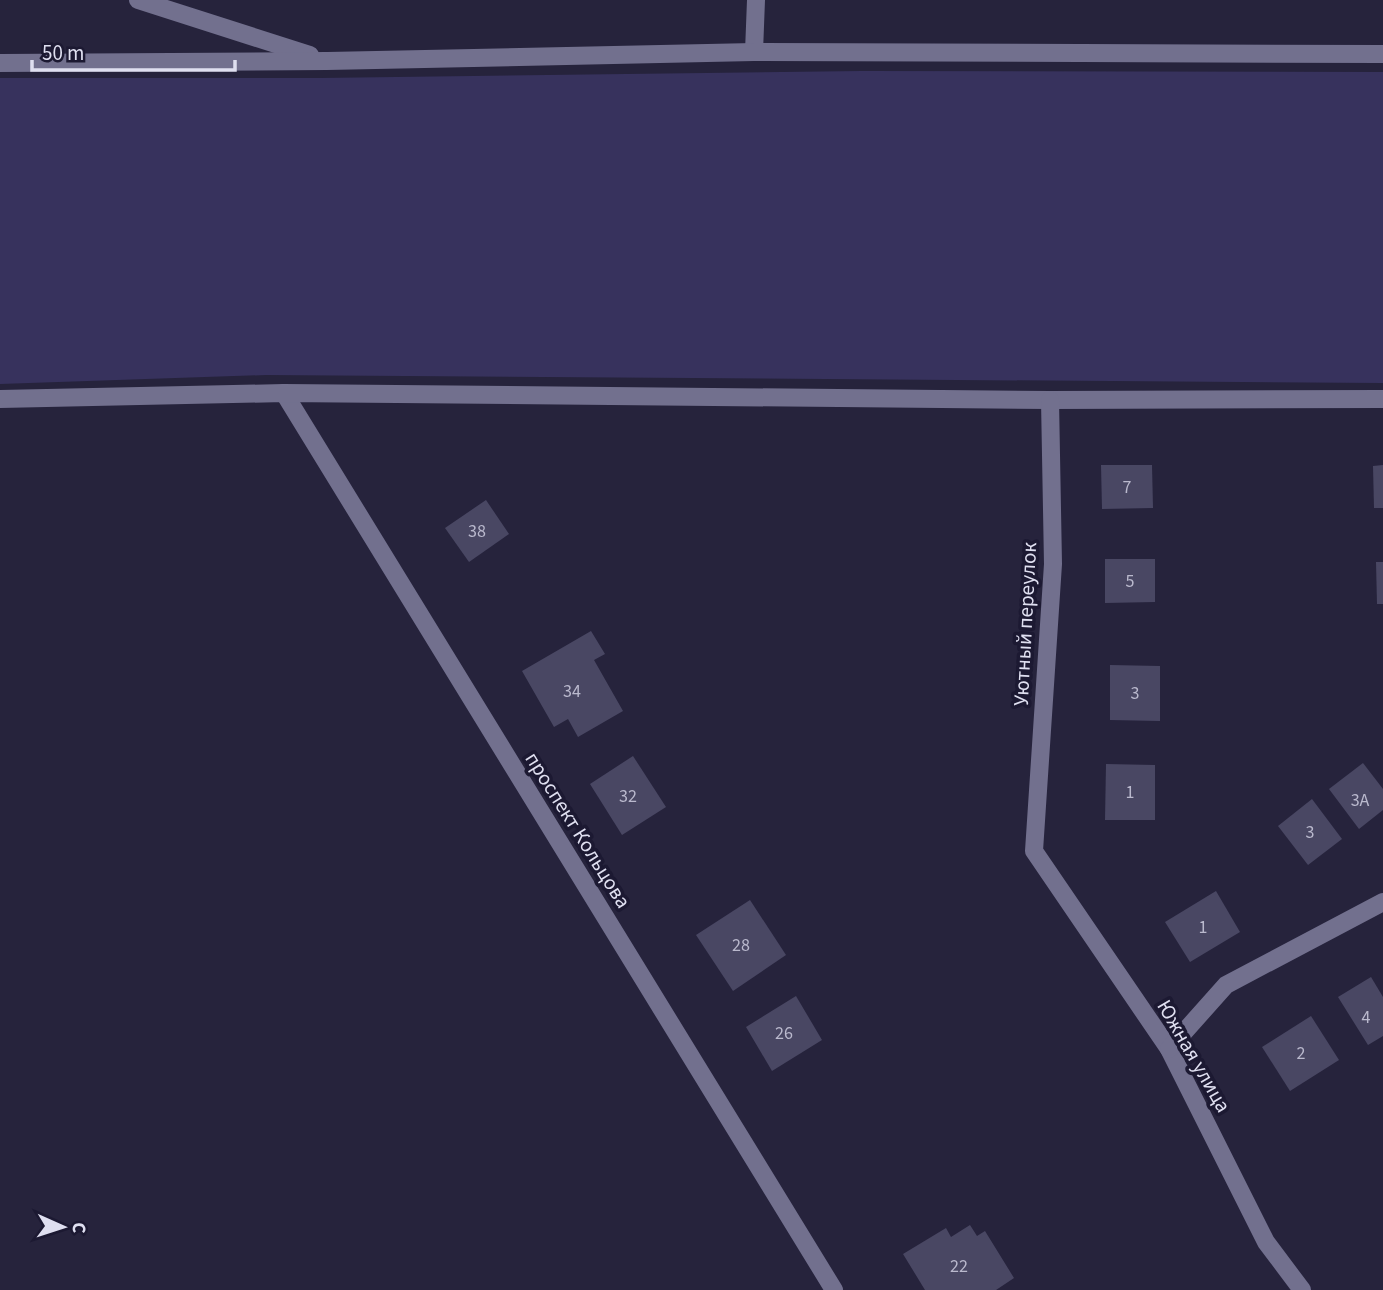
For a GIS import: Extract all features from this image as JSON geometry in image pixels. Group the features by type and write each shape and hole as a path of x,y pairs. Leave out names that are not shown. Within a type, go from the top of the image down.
{"street":[{"path":"138,0 327,61"},
{"path":"754,52 756,0"},
{"path":"0,63 327,61 754,52 1383,54"},
{"path":"0,399 284,393 1050,400 1383,399"},
{"name":"проспект Кольцова","path":"284,393 834,1290"},
{"name":"Уютный переулок","path":"1034,850 1053,564 1050,400"},
{"name":"Южная улица","path":"1034,850 1169,1049 1266,1242 1302,1290"},
{"path":"1169,1049 1226,985 1383,902"}],"shaded area":[{"path":"862,71 1383,72 1383,383 266,375 0,384 0,78 320,78"}],"building":[{"path":"1101,465 1152,465 1153,508 1102,509"},
{"path":"1383,465 1383,508 1374,508 1373,466"},
{"path":"486,500 509,534 469,562 445,528"},
{"path":"1105,559 1155,559 1155,602 1105,603"},
{"path":"1376,562 1383,562 1383,604 1377,604"},
{"path":"591,631 605,654 594,660 623,711 578,737 568,719 554,727 522,671"},
{"path":"1110,665 1160,666 1160,721 1110,720"},
{"path":"633,756 666,807 622,835 590,784"},
{"path":"1363,763 1383,789 1383,810 1359,829 1329,789"},
{"path":"1106,764 1155,765 1155,820 1105,820"},
{"path":"1312,799 1342,839 1308,865 1278,826"},
{"path":"1216,891 1240,932 1190,962 1165,922"},
{"path":"750,900 786,955 733,991 696,935"},
{"path":"1371,977 1383,997 1383,1036 1368,1045 1338,997"},
{"path":"796,996 822,1040 772,1071 746,1027"},
{"path":"1311,1016 1339,1060 1290,1091 1262,1047"},
{"path":"970,1225 977,1236 985,1231 1014,1278 996,1290 925,1290 903,1254 946,1228 951,1237"}]}
